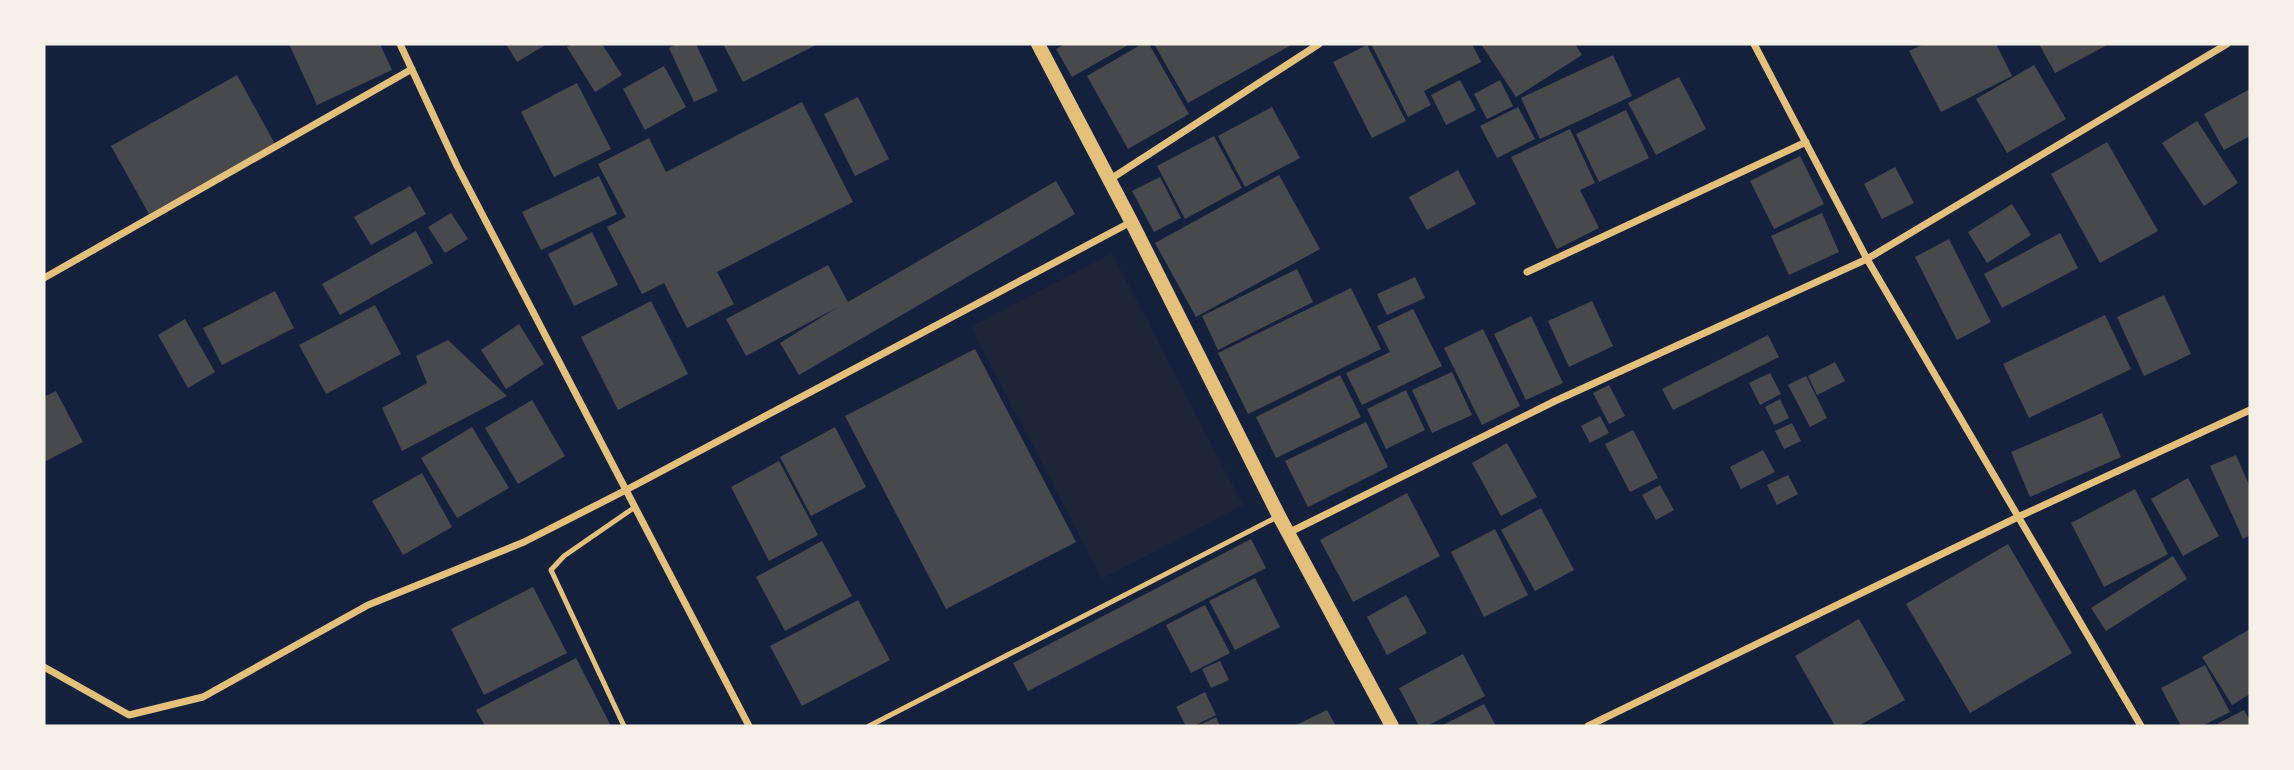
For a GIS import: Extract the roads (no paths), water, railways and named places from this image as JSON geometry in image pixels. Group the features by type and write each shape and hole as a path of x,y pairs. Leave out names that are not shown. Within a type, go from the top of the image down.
{"main road":[{"path":"1038,44 1131,222 1287,533 1392,726"}],"street":[{"path":"400,44 457,166 749,726"},
{"path":"1109,180 1319,44"},
{"path":"1754,44 1867,259 2141,726"},
{"path":"1287,533 1555,401 1867,259 2227,44"},
{"path":"44,278 412,69"},
{"path":"1527,272 1806,142"},
{"path":"44,667 130,715 203,697 368,605 524,542 626,490 1131,222"},
{"path":"1588,726 2018,517 2250,410"}],"lane":[{"path":"624,726 551,570 564,556 635,508"},
{"path":"869,726 1279,516"}]}
